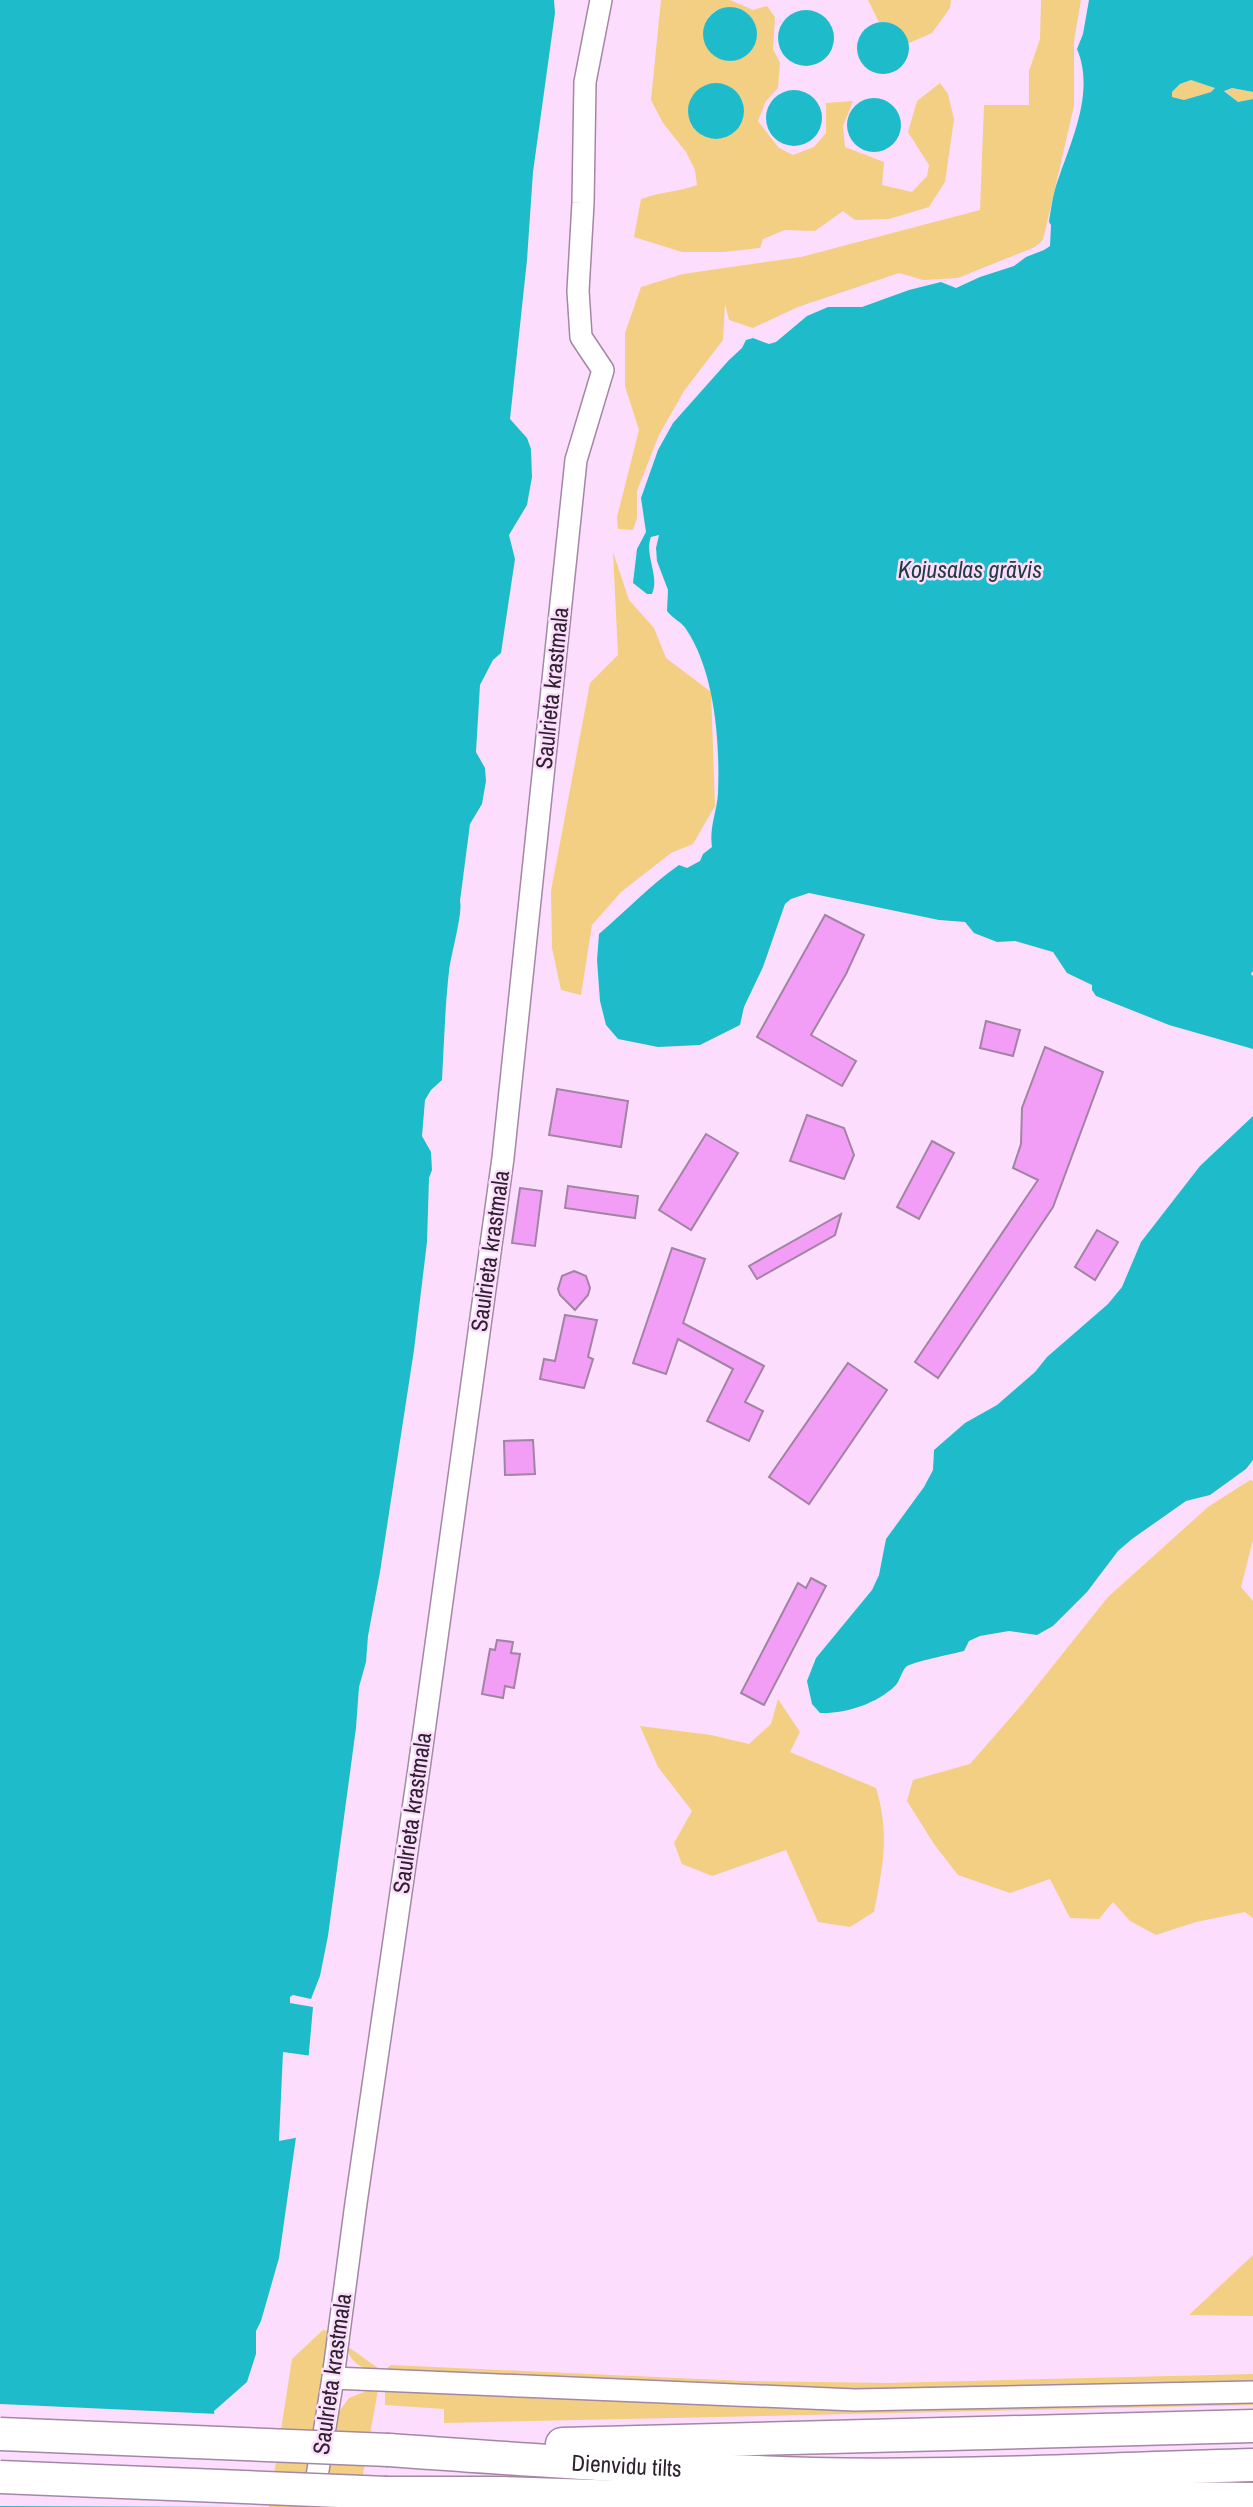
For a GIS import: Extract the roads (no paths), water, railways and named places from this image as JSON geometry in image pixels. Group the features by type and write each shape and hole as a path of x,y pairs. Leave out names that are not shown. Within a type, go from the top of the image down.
{"highway":[{"path":"389,2450 1253,2426"},
{"name":"Dienvidu tilts","path":"0,2434 389,2450 620,2466 814,2474 1248,2465"},
{"name":"Dienvidu tilts","path":"0,2476 387,2493 501,2493 814,2503 1253,2499"},
{"path":"387,2493 466,2507"}],"street":[{"name":"Saulrieta krastmala","path":"312,2507 333,2378 503,1158 576,460 603,370 581,337 578,291 585,82 601,0"},
{"path":"333,2378 855,2400 1253,2392"}],"water":[{"path":"0,0 554,0 555,13 533,172 527,260 510,419 527,438 531,449 532,477 527,505 509,535 515,559 501,653 493,660 480,685 476,752 485,768 486,781 482,804 470,824 460,915 449,971 442,1080 425,1100 422,1136 431,1152 432,1170 429,1178 427,1242 414,1350 366,1662 359,1687 328,1936 320,1976 311,1999 293,1995 290,1997 290,2003 313,2007 308,2063 298,2063 297,2130 279,2258 256,2331 256,2354 247,2382 214,2411 217,2436 235,2507 0,2507"},
{"name":"Kojusalas grāvis","path":"1089,0 1253,0 1253,92 1232,88 1224,91 1238,102 1253,99 1253,1049 1169,1025 1096,996 1092,985 1067,973 1053,952 1015,941 997,942 974,933 965,922 939,920 809,893 785,904 763,967 744,1007 740,1025 700,1045 658,1047 618,1039 606,1025 600,1001 597,960 599,934 668,873 679,865 687,868 700,861 703,854 712,847 718,793 718,752 709,686 696,646 685,627 667,611 668,590 657,561 659,535 651,537 649,544 654,580 652,594 647,594 633,583 637,549 646,532 641,498 658,450 673,423 742,348 746,340 753,338 769,344 776,342 807,316 828,307 862,307 941,282 956,288 1014,266 1050,246 1049,222 1053,196 1075,132 1083,98 1084,81 1077,49 1083,34","holes":["1191,80 1215,88 1211,92 1184,100 1172,97 1172,92 1180,84"]},
{"path":"730,7 749,15 757,34 749,53 730,61 711,53 703,34 711,15"},
{"path":"806,10 817,12 826,18 832,27 832,49 826,58 817,64 806,66 795,64 786,58 780,49 778,38 780,27 786,18 795,12"},
{"path":"883,22 902,29 909,48 902,67 883,74 864,67 857,48 864,29"},
{"path":"716,83 727,85 736,91 742,100 742,122 736,131 727,137 716,139 705,137 696,131 690,122 688,111 690,100 696,91 705,85"},
{"path":"788,90 800,90 810,94 818,102 822,118 818,134 810,142 800,146 788,146 778,142 770,134 766,124 766,112 770,102 778,94"},
{"path":"874,98 893,106 901,125 893,144 874,152 855,144 847,125 855,106"},
{"path":"1253,1116 1253,1460 1246,1469 1210,1495 1186,1501 1132,1539 1118,1551 1087,1592 1053,1626 1037,1635 1009,1631 980,1636 969,1641 964,1651 909,1665 895,1686 870,1703 850,1710 820,1713 812,1704 807,1681 816,1658 872,1590 879,1575 886,1539 924,1487 933,1470 934,1450 965,1423 997,1405 1108,1304 1122,1287 1141,1242 1200,1166"}]}
